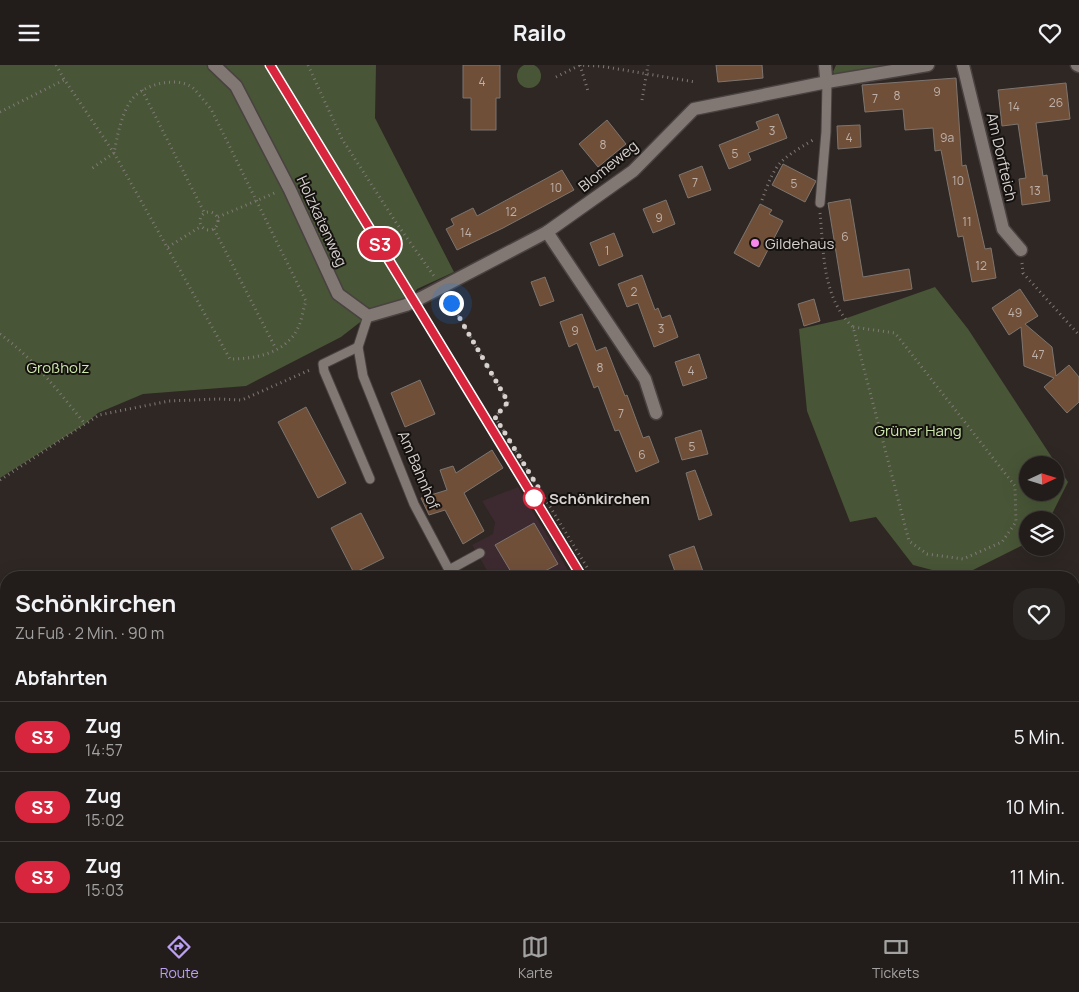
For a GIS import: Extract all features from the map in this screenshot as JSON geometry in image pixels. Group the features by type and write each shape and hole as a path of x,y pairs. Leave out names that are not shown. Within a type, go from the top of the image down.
{"street":[{"name":"Holzkatenweg","path":"214,65 236,86 290,190 338,294 368,316"},
{"path":"826,74 928,65"},
{"name":"Am Dorfteich","path":"964,65 1003,229 1021,250"},
{"name":"Blomeweg","path":"442,287 547,232 633,171 694,109 826,74"},
{"path":"547,232 645,379 656,413"},
{"path":"368,316 406,305 442,287"}],"lane":[{"path":"820,203 826,132 826,74"},
{"name":"Am Bahnhof","path":"368,316 358,347 363,376 414,504 449,570 480,553"},
{"path":"358,347 323,364 324,371 370,479"}],"path":[{"path":"56,65 114,153 230,359 249,359 288,343 299,327 306,301 211,109 192,87 179,83 161,83 142,90 130,101 118,132 114,153 91,169"},
{"path":"308,65 342,139 397,225 442,287 508,402 495,417 588,571"},
{"path":"580,65 588,91"},
{"path":"556,77 580,65 600,66 695,82"},
{"path":"642,100 648,65"},
{"path":"0,113 64,79"},
{"path":"142,90 204,212"},
{"path":"762,200 773,172 780,161 826,132"},
{"path":"218,217 273,192 290,190"},
{"path":"820,203 826,275 834,299 844,319 853,327 895,333 1015,486 1016,522 1002,542 962,559 927,554 909,541 853,327"},
{"path":"212,211 218,217 218,223 214,229 207,231 200,227 199,219 204,212 212,211"},
{"path":"168,247 200,227"},
{"path":"214,229 276,349"},
{"path":"1023,273 1079,335"},
{"path":"0,334 15,345 51,381 86,424"},
{"path":"0,480 98,415 169,401 242,400 323,364"}],"shaded area":[{"path":"518,487 568,571 487,571 472,545 493,534 495,522 482,501"}],"green space":[{"path":"529,64 537,68 541,76 537,84 529,88 521,84 517,76 521,68"},
{"name":"Großholz","path":"0,65 376,65 375,118 454,272 417,289 406,305 368,316 341,337 246,386 143,394 98,413 85,424 0,478"},
{"path":"836,65 889,65 835,75 833,72"},
{"name":"Grüner Hang","path":"935,287 968,329 1051,456 1019,456 1019,501 1058,501 1054,511 1019,511 1019,547 971,571 936,571 913,565 876,517 850,522 807,411 799,329 844,319"},
{"name":"Grüner Hang","path":"1064,476 1068,482 1064,490"}],"building":[{"path":"463,65 500,65 500,98 496,98 496,130 471,130 471,98 463,98"},
{"path":"716,65 762,65 763,78 718,82"},
{"path":"956,78 962,166 966,165 985,249 991,248 996,278 972,282 963,236 958,237 941,150 935,151 933,128 905,130 903,109 865,112 862,85"},
{"path":"1066,83 1070,119 1036,123 1043,176 1047,175 1050,201 1022,205 1019,179 1026,178 1018,124 1002,126 998,90"},
{"path":"778,114 787,138 748,153 751,160 729,169 719,145 759,129 756,122"},
{"path":"607,120 626,144 598,167 579,144"},
{"path":"860,125 861,147 838,149 837,126"},
{"path":"783,164 816,181 805,202 772,185"},
{"path":"702,166 711,190 688,198 679,175"},
{"path":"562,170 574,190 457,250 446,229 454,225 451,219 473,208 477,216"},
{"path":"850,199 863,277 909,269 912,289 844,301 828,203"},
{"path":"666,200 675,224 653,233 643,209"},
{"name":"Gildehaus","path":"760,204 772,210 769,214 783,221 759,267 734,253"},
{"path":"614,233 623,256 599,266 590,243"},
{"path":"642,275 655,310 658,308 662,318 670,315 678,337 654,347 638,303 627,307 618,284"},
{"path":"545,277 554,301 540,306 531,282"},
{"path":"1020,289 1038,316 1025,324 1052,347 1056,376 1069,365 1079,377 1079,402 1067,413 1044,387 1054,378 1024,366 1021,327 1009,335 992,308"},
{"path":"814,299 820,321 804,326 798,304"},
{"path":"582,314 596,351 606,347 643,438 649,436 659,462 636,472 619,430 615,431 598,386 594,388 577,343 569,347 560,322"},
{"path":"699,354 707,378 683,386 675,362"},
{"path":"420,380 435,414 405,427 391,393"},
{"path":"306,407 346,483 318,498 278,422"},
{"path":"701,430 708,454 682,460 675,438"},
{"path":"492,450 503,468 464,493 484,531 463,544 445,510 429,515 421,498 447,490 440,470 453,466 456,473"},
{"path":"695,470 712,515 699,520 686,473"},
{"path":"361,513 384,558 358,571 353,571 331,528"},
{"path":"534,523 558,564 545,571 510,571 495,545"},
{"path":"694,546 703,571 675,571 669,555"}],"railway":[{"path":"270,65 578,571"}],"train":[{"name":"S3","path":"270,65 578,571"}],"place":[{"name":"Gildehaus","path":"755,243"},
{"name":"Schönkirchen","path":"534,498"}],"route":[{"path":"451,303 508,402 495,417 538,487 534,498"}]}
